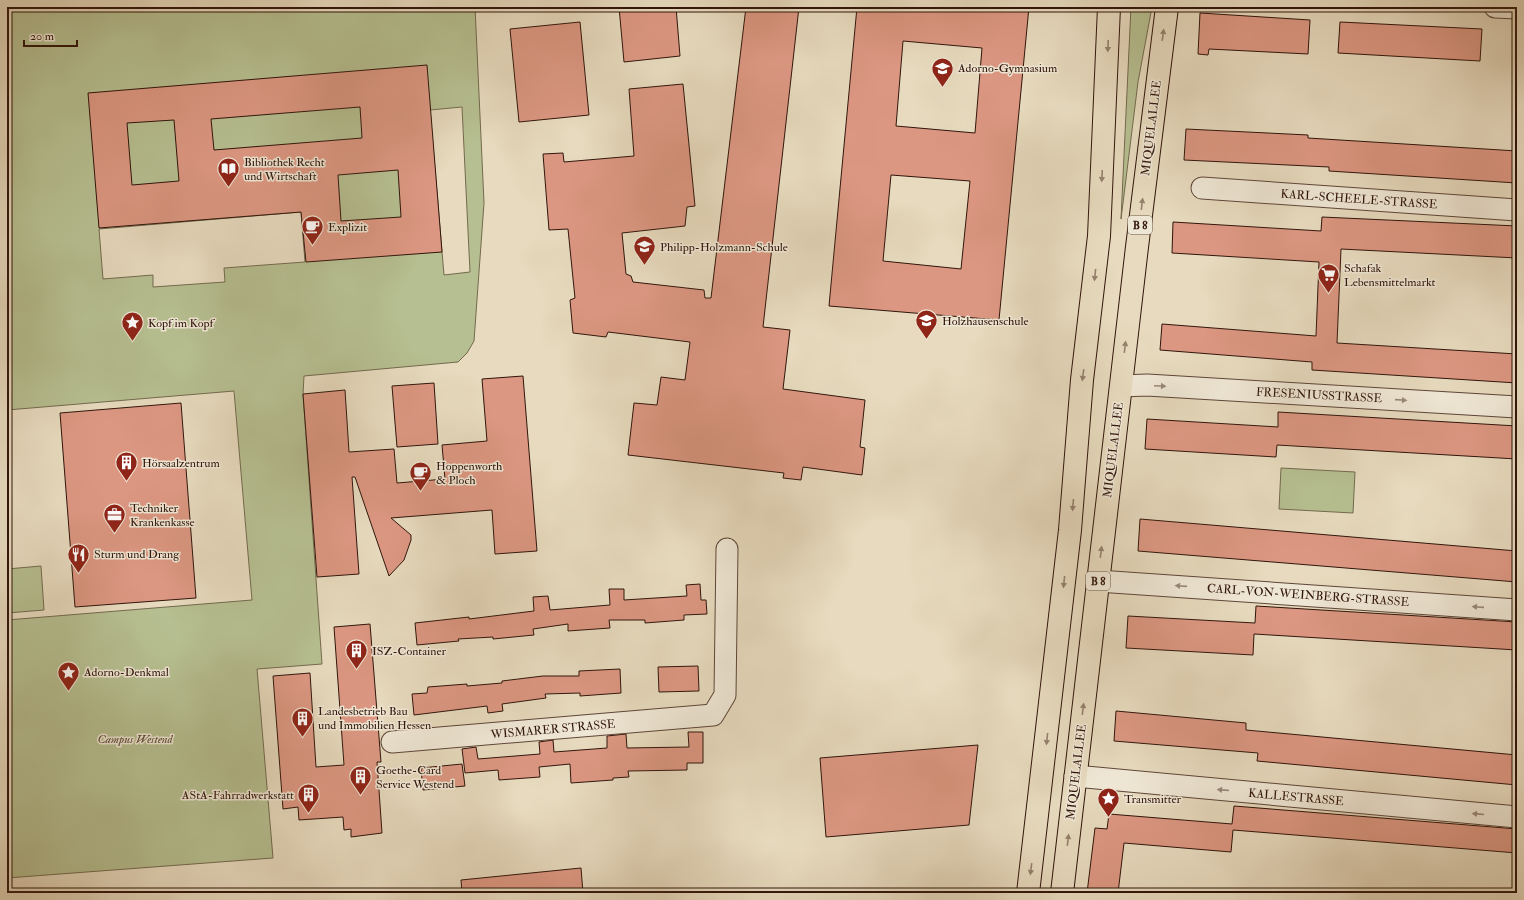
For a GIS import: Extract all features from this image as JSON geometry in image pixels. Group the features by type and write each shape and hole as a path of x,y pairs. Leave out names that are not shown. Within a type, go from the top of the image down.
{"main road":[{"path":"1028,893 1070,530 1082,380 1099,236 1109,7"},
{"name":"MIQUELALLEE","path":"1062,893 1167,7"}],"street":[{"path":"1495,7 1517,8"},
{"name":"KARL-SCHEELE-STRASSE","path":"1202,188 1517,210"},
{"name":"FRESENIUSSTRASSE","path":"1121,386 1147,385 1517,407"},
{"name":"WISMARER STRASSE","path":"392,742 714,715 725,694 727,549"},
{"name":"CARL-VON-WEINBERG-STRASSE","path":"1098,581 1517,610"},
{"name":"KALLESTRASSE","path":"1075,776 1517,817"}],"green space":[{"name":"Campus Westend","path":"7,7 475,7 484,203 474,341 467,353 458,362 304,376 303,394 322,664 257,669 273,858 7,878 7,620 252,600 234,391 7,410","holes":["462,107 470,272 444,275 430,110","301,212 305,262 224,268 225,282 153,287 153,275 103,279 99,229"]},
{"path":"1131,7 1152,7 1138,82 1121,219"},
{"path":"1281,468 1355,472 1353,513 1279,509"},
{"path":"41,566 44,610 7,613 7,569"}],"building":[{"path":"619,7 676,7 680,56 624,62"},
{"path":"746,7 799,7 763,327 790,330 783,389 865,400 860,447 865,448 862,475 803,467 801,480 783,478 784,473 628,455 634,403 657,405 661,377 685,380 690,342 608,332 606,337 573,333 570,300 575,298 568,229 549,230 543,154 563,153 564,162 634,156 629,89 683,84 695,206 687,207 685,226 622,233 626,274 631,276 633,282 704,290 705,298 711,298"},
{"path":"857,7 1029,7 999,320 829,306","holes":["903,41 982,48 975,133 896,126","891,175 970,181 961,269 883,261"]},
{"path":"1200,13 1310,20 1308,54 1209,49 1208,55 1198,54"},
{"path":"580,22 589,115 519,122 510,29"},
{"path":"1340,22 1482,29 1480,61 1338,53"},
{"path":"427,65 442,252 306,262 301,212 99,228 88,93","holes":["360,107 362,138 214,150 211,119","174,120 179,181 132,185 127,123","398,170 401,217 341,221 338,175"]},
{"path":"1186,129 1308,135 1308,138 1517,151 1517,183 1329,171 1329,167 1184,160"},
{"path":"1322,217 1517,226 1517,258 1341,249 1337,343 1517,354 1517,383 1312,370 1312,362 1160,350 1162,324 1316,336 1319,262 1172,253 1173,222 1321,231"},
{"path":"523,376 537,551 495,554 492,510 391,518 411,535 411,540 404,560 389,576 355,477 352,477 359,574 317,577 303,394 345,390 349,452 394,449 397,483 445,479 442,445 487,441 482,379"},
{"path":"434,383 438,444 397,447 392,386"},
{"name":"Hörsaalzentrum","path":"181,403 196,598 75,607 60,413"},
{"path":"1278,412 1517,426 1517,459 1277,445 1276,457 1145,449 1147,419 1278,427"},
{"path":"1140,519 1517,551 1517,582 1138,551"},
{"path":"700,584 701,600 706,600 707,614 684,615 684,620 645,623 645,620 609,620 610,628 568,631 568,624 533,629 534,635 493,639 493,637 458,639 459,641 417,645 415,623 469,617 469,619 534,611 533,597 548,596 550,610 610,605 609,589 624,589 624,600 687,596 686,585"},
{"path":"1256,606 1517,622 1517,650 1254,634 1253,655 1126,648 1128,616 1255,623"},
{"path":"370,624 381,762 377,762 382,833 351,837 351,829 344,830 343,817 299,820 298,807 283,809 273,676 310,673 316,767 344,765 334,627"},
{"path":"698,666 699,691 659,692 658,667"},
{"path":"620,669 621,693 580,696 580,693 545,694 546,698 502,704 503,711 488,713 487,706 414,715 412,694 427,693 428,687 502,683 502,681 543,676 579,676 579,671"},
{"path":"1116,711 1246,723 1246,730 1517,755 1517,785 1257,761 1258,753 1114,741"},
{"path":"688,732 703,732 703,763 687,763 687,770 628,771 629,777 613,778 613,780 571,783 570,764 539,767 540,777 499,780 498,770 465,773 462,749 476,747 478,759 540,754 539,742 553,740 554,752 607,748 607,736 626,734 627,748 689,747"},
{"path":"978,745 969,825 826,837 820,758"},
{"path":"462,764 465,786 423,790 421,768"},
{"path":"1234,806 1517,829 1517,853 1233,830 1231,852 1124,843 1118,893 1087,893 1095,828 1107,829 1109,814 1232,824"},
{"path":"581,868 583,893 462,893 461,880"}],"place":[{"name":"Adorno-Gymnasium","path":"943,88"},
{"name":"Bibliothek Recht und Wirtschaft","path":"229,188"},
{"name":"Explizit","path":"313,246"},
{"name":"Philipp-Holzmann-Schule","path":"645,266"},
{"name":"Schafak Lebensmittelmarkt","path":"1328,294"},
{"name":"Holzhausenschule","path":"927,340"},
{"name":"Kopf im Kopf","path":"132,342"},
{"name":"Hörsaalzentrum","path":"126,482"},
{"name":"Hoppenworth & Ploch","path":"420,492"},
{"name":"Techniker Krankenkasse","path":"114,534"},
{"name":"Sturm und Drang","path":"78,574"},
{"name":"ISZ-Container","path":"356,670"},
{"name":"Adorno-Denkmal","path":"69,692"},
{"name":"Landesbetrieb Bau und Immobilien Hessen","path":"303,738"},
{"name":"Goethe-Card Service Westend","path":"360,796"},
{"name":"AStA-Fahrradwerkstatt","path":"309,814"},
{"name":"Transmitter","path":"1108,818"}]}
